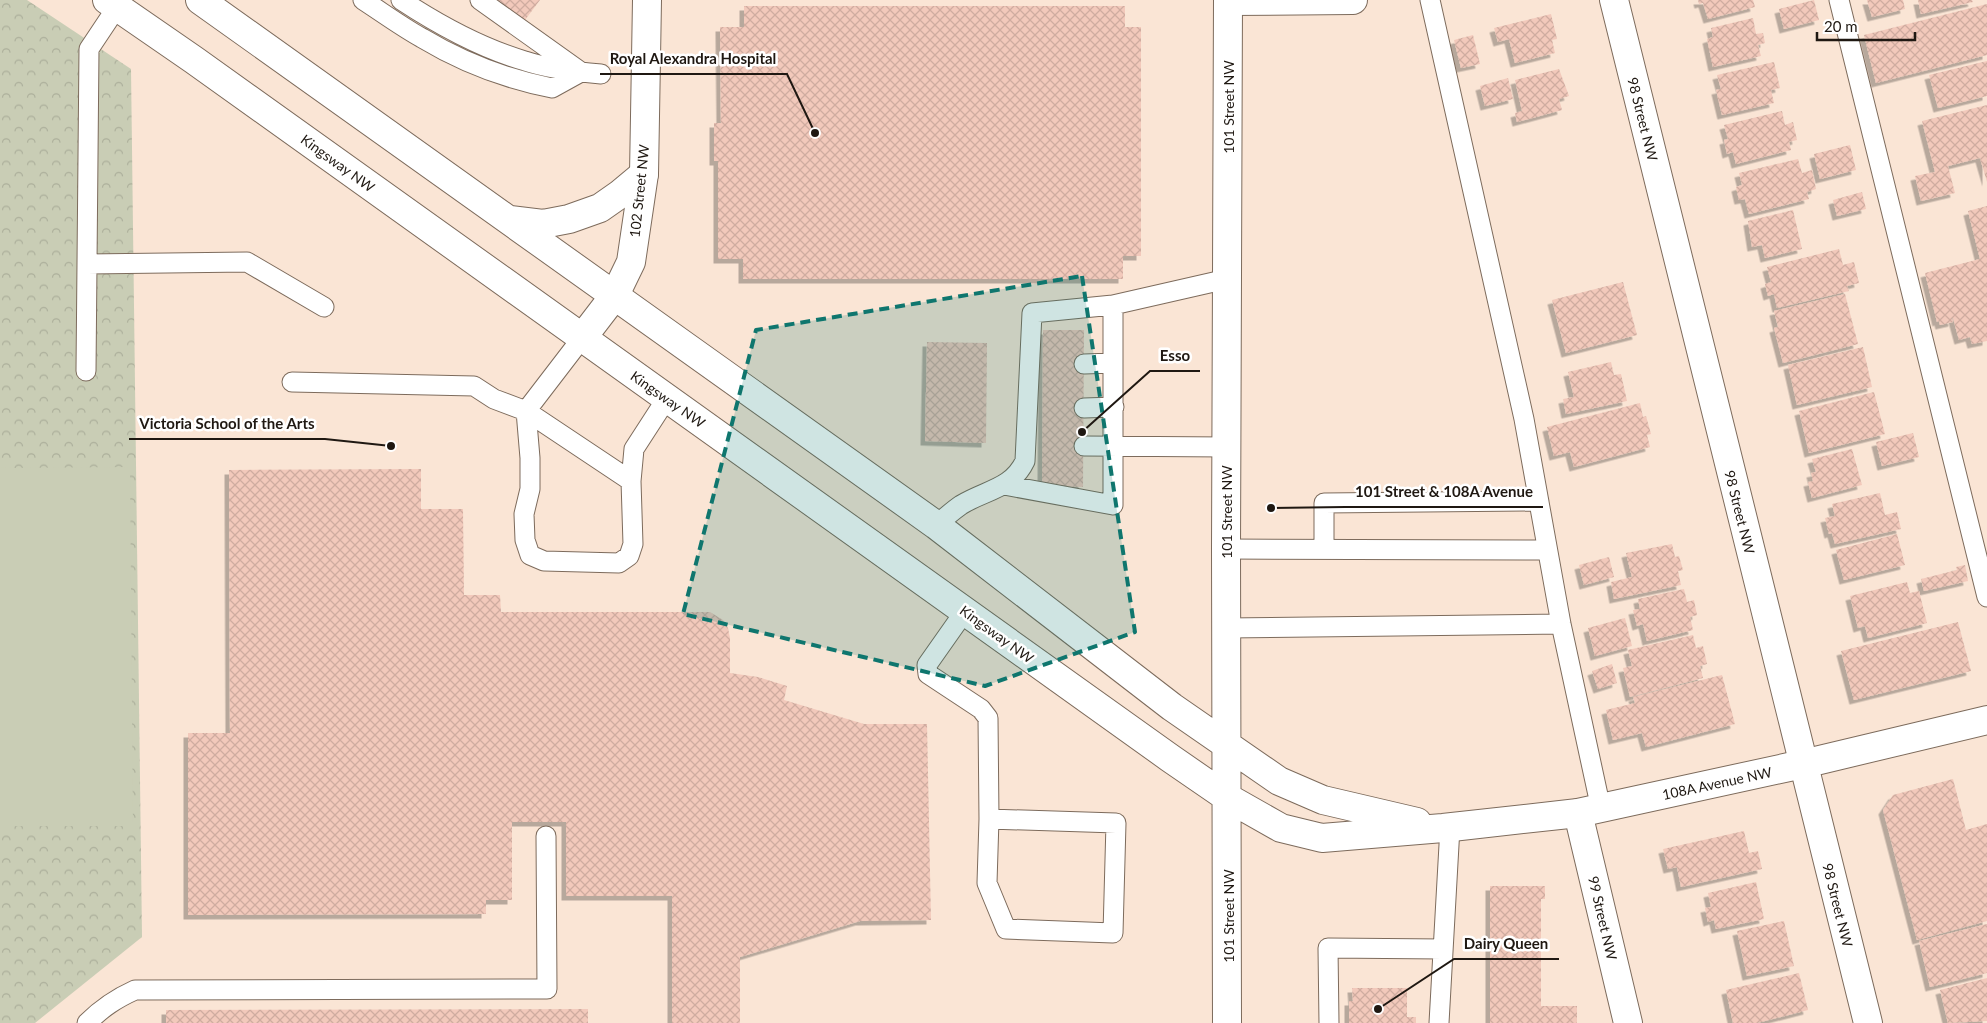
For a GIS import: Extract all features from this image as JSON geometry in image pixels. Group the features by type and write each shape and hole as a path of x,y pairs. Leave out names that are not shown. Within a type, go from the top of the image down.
{"main road":[{"path":"200,0 936,525 1172,707 1227,745"},
{"name":"102 Street NW","path":"582,338 615,295 631,262 644,174 648,0"},
{"path":"1228,0 1353,0"},
{"name":"101 Street NW","path":"1227,1023 1228,0"},
{"name":"98 Street NW","path":"1614,0 1802,764 1868,1023"},
{"name":"Kingsway NW","path":"112,3 1228,798"},
{"path":"509,220 543,224 569,219 600,208 644,174"},
{"name":"108A Avenue NW","path":"1228,798 1281,828 1322,838 1446,827 1590,811 1802,764 1987,720"},
{"name":"108A Avenue NW","path":"1227,745 1280,781 1323,800 1446,827"},
{"name":"99 Street NW","path":"1590,811 1628,1023"}],"lane":[{"path":"363,0 422,39 480,67 519,82 552,88 581,72"},
{"path":"401,0 425,16 471,40 526,62 602,74"},
{"path":"480,0 581,72"},
{"path":"1430,0 1524,419 1561,624 1590,811"},
{"path":"1839,0 1987,597"},
{"path":"86,371 89,49 112,3"},
{"path":"87,264 247,262 324,307"},
{"path":"936,525 962,505 1004,485 1020,472 1035,444 1037,366 1032,313 1113,305 1227,279"},
{"path":"1004,485 1113,505 1113,305"},
{"path":"582,338 526,411 530,458 530,488 524,514 525,540 530,555 544,561 619,563 630,556 633,544 631,482 634,448 668,398"},
{"path":"1084,364 1113,363"},
{"path":"292,382 474,386 494,399 526,411 631,482"},
{"path":"1084,408 1114,407"},
{"path":"1084,446 1227,447"},
{"path":"1324,549 1324,503 1539,501"},
{"path":"1226,549 1547,550"},
{"path":"965,611 927,665 928,674 981,709 988,718 989,819 987,883 1006,929 1113,933 1116,823 989,819"},
{"path":"1226,628 1561,624"},
{"path":"1437,1020 1443,949 1446,827"},
{"path":"87,1023 102,1007 135,990 547,989 546,836"},
{"path":"1329,1023 1328,948 1443,949"}],"highlighted area":[{"path":"1082,276 1135,632 985,686 683,614 756,330"}],"green space":[{"path":"0,0 27,0 131,69 142,937 35,1023 0,1023"},
{"path":"130,467 133,826 0,826 0,468"}],"building":[{"path":"487,0 540,0 522,24"},
{"path":"1698,0 1753,0 1755,7 1708,19 1703,3 1699,4"},
{"path":"1814,0 1819,20 1784,29 1779,9"},
{"path":"1867,0 1903,0 1905,9 1872,17"},
{"path":"1918,0 1972,0 1973,2 1921,14"},
{"path":"1987,4 1987,55 1876,83 1864,35"},
{"path":"744,6 1125,6 1125,27 1141,27 1141,256 1123,256 1123,279 743,279 743,259 718,259 718,161 714,161 714,123 721,123 720,27 744,27"},
{"path":"1551,14 1557,39 1552,40 1555,53 1515,63 1509,39 1498,42 1494,28"},
{"path":"1753,18 1756,34 1763,33 1765,43 1758,45 1761,56 1713,67 1707,39 1713,37 1711,28"},
{"path":"1473,35 1480,64 1461,68 1454,40"},
{"path":"1987,61 1987,96 1938,108 1929,75"},
{"path":"1774,62 1780,88 1771,90 1774,103 1722,115 1716,90 1721,89 1717,75"},
{"path":"1559,69 1569,96 1559,99 1562,110 1517,122 1515,113 1522,111 1515,80"},
{"path":"1508,78 1513,99 1485,106 1480,86"},
{"path":"1987,105 1987,182 1980,158 1948,166 1955,193 1921,201 1915,176 1935,172 1922,121"},
{"path":"1782,111 1785,125 1793,122 1797,140 1789,142 1791,150 1736,164 1733,152 1727,154 1724,140 1728,139 1724,125"},
{"path":"1850,145 1856,170 1820,179 1814,154"},
{"path":"1798,159 1802,173 1812,170 1816,189 1807,192 1809,199 1749,214 1745,199 1739,200 1736,187 1742,185 1739,173"},
{"path":"1862,192 1866,209 1837,216 1833,200"},
{"path":"1987,206 1987,341 1972,344 1970,337 1959,340 1953,318 1953,322 1940,325 1939,321 1937,322 1925,273 1980,259 1968,211"},
{"path":"1793,210 1802,249 1765,258 1762,245 1752,247 1748,221"},
{"path":"1839,249 1843,265 1854,262 1859,283 1847,286 1849,291 1777,308 1774,294 1768,296 1765,284 1771,282 1767,267"},
{"path":"1623,282 1637,335 1566,353 1552,300"},
{"path":"1845,294 1858,344 1783,363 1774,328 1778,327 1774,311"},
{"path":"1043,330 1084,330 1083,487 1042,486"},
{"path":"927,342 987,343 986,443 925,441"},
{"path":"1863,347 1872,387 1797,405 1788,365"},
{"path":"1611,362 1614,375 1621,374 1627,401 1566,414 1563,399 1574,397 1568,372"},
{"path":"1874,392 1885,434 1809,453 1799,411"},
{"path":"1640,403 1643,417 1646,416 1651,434 1647,435 1650,447 1574,467 1570,452 1554,456 1547,427"},
{"path":"1913,433 1919,457 1882,466 1876,442"},
{"path":"1852,449 1862,485 1812,498 1808,482 1813,481 1811,473 1816,472 1812,459"},
{"path":"421,469 421,509 463,509 464,595 500,595 501,612 710,612 723,620 728,628 730,638 730,673 758,677 787,686 784,700 864,724 927,724 931,920 860,921 740,957 740,1023 672,1023 672,896 566,896 566,822 512,822 512,900 486,900 486,914 188,915 188,733 230,733 229,470"},
{"path":"1880,493 1885,515 1897,512 1901,529 1835,544 1832,533 1829,534 1825,518 1835,516 1832,504"},
{"path":"1897,534 1905,565 1844,580 1836,550"},
{"path":"1672,544 1675,557 1679,556 1683,570 1678,571 1681,585 1614,599 1611,582 1632,577 1626,553"},
{"path":"1609,557 1614,577 1584,585 1579,565"},
{"path":"1965,565 1968,581 1924,591 1921,579 1957,570 1956,567"},
{"path":"1907,582 1910,593 1919,591 1927,623 1868,638 1865,626 1858,628 1850,596"},
{"path":"1684,589 1687,602 1694,600 1697,615 1690,617 1693,630 1647,641 1643,624 1637,626 1633,610 1640,609 1638,599"},
{"path":"1625,618 1632,646 1595,656 1588,628"},
{"path":"1958,622 1971,671 1854,700 1841,651"},
{"path":"1693,635 1696,648 1703,646 1707,664 1700,666 1703,678 1630,697 1623,668 1632,666 1628,650"},
{"path":"1612,664 1617,683 1598,689 1592,671"},
{"path":"1722,675 1735,724 1646,747 1642,733 1613,740 1606,710 1635,703 1633,697"},
{"path":"1953,779 1966,830 1987,824 1987,921 1917,940 1883,810 1893,795"},
{"path":"1744,831 1749,853 1758,851 1762,869 1681,887 1677,867 1668,869 1663,849"},
{"path":"1756,882 1764,919 1716,929 1714,920 1708,922 1705,908 1711,907 1708,893"},
{"path":"1490,886 1545,886 1545,899 1541,899 1541,1006 1577,1006 1577,1023 1490,1023"},
{"path":"1784,921 1794,966 1747,976 1737,931"},
{"path":"1987,924 1987,973 1930,987 1919,941"},
{"path":"1799,973 1808,1010 1757,1023 1733,1023 1726,990"},
{"path":"1987,978 1987,1021 1948,1023 1940,990"},
{"path":"1352,988 1407,988 1407,1017 1416,1017 1416,1023 1349,1023 1349,1001 1353,1001"},
{"path":"588,1009 588,1023 166,1023 166,1010"}],"place":[{"name":"Royal Alexandra Hospital","path":"815,133"},
{"name":"Esso","path":"1082,432"},
{"name":"Victoria School of the Arts","path":"391,446"},
{"name":"101 Street & 108A Avenue","path":"1271,508"},
{"name":"Dairy Queen","path":"1378,1009"}]}
